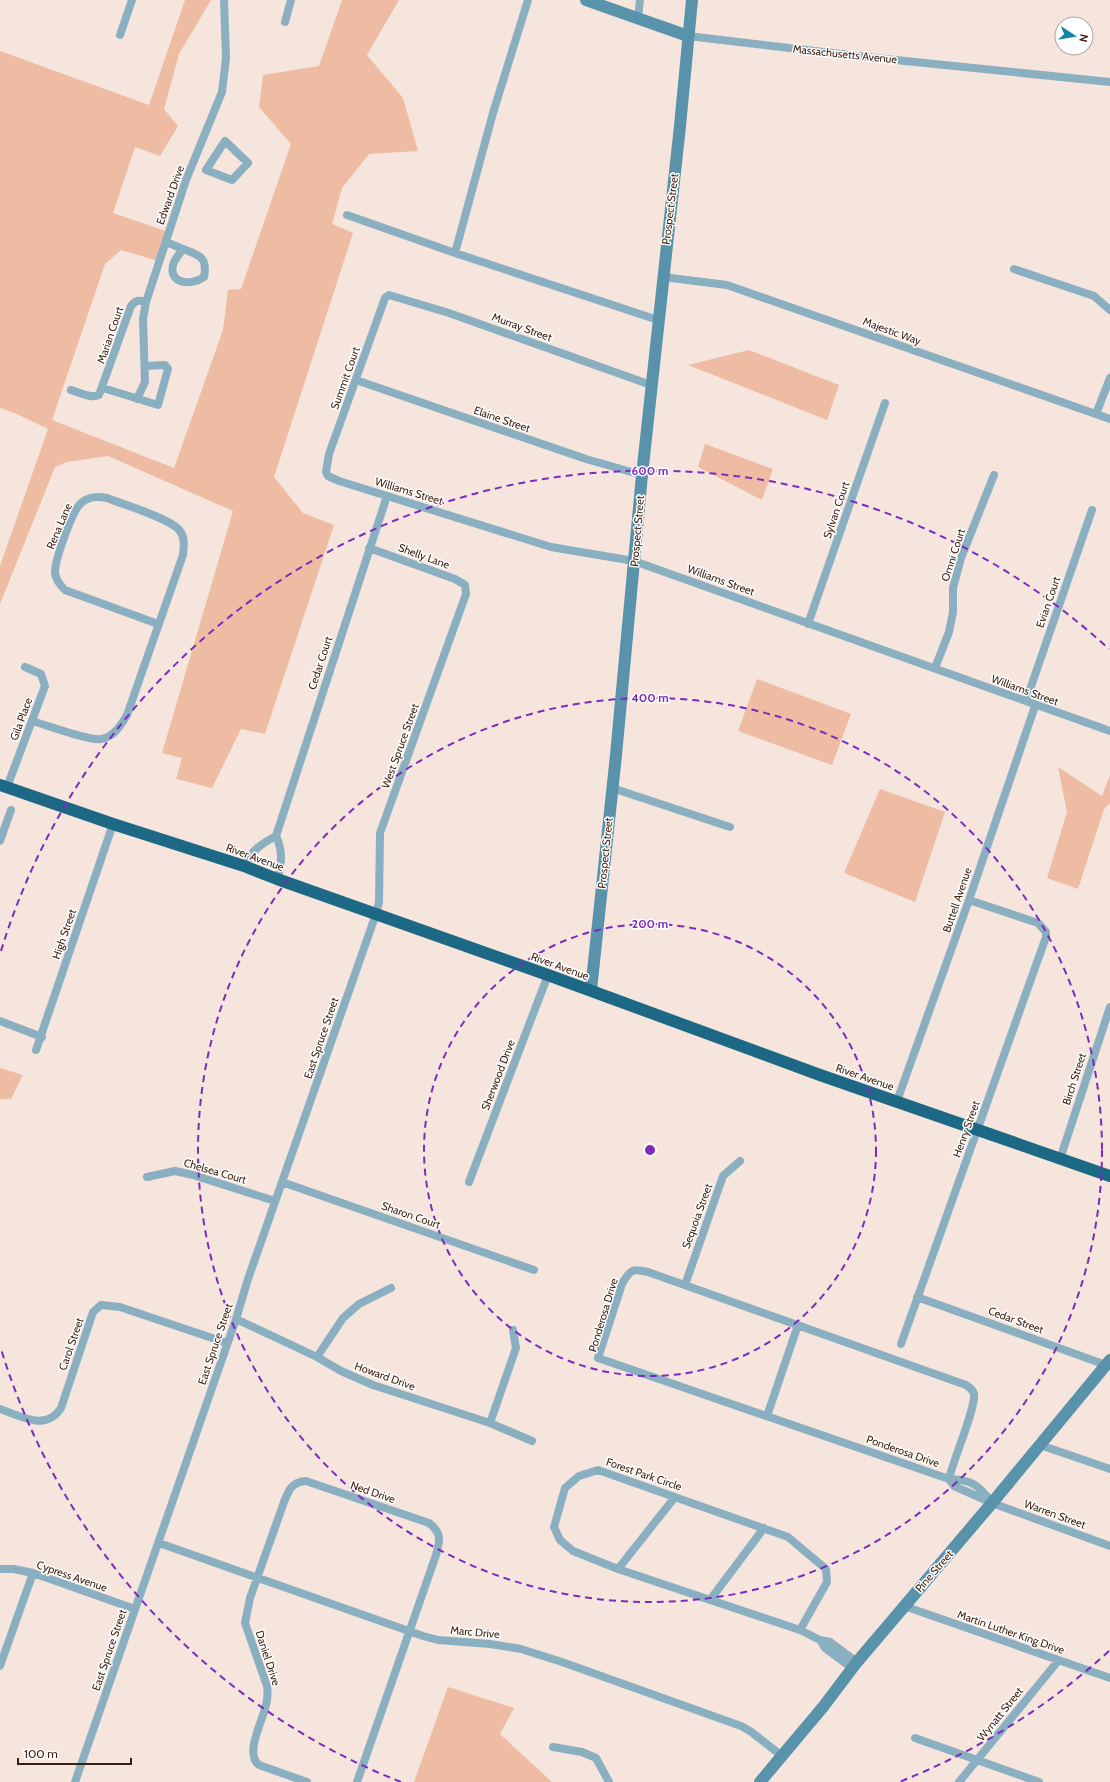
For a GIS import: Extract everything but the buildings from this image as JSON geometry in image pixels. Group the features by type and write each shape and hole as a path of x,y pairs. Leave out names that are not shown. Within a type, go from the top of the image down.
{"highway":[{"name":"River Avenue","path":"3,786 113,824 244,866 590,990 820,1075 1110,1176"}],"street":[{"path":"120,35 132,0"},
{"name":"Edward Drive","path":"137,399 145,382 144,319 146,302 193,166 222,92 226,58 224,0"},
{"path":"285,22 291,0"},
{"path":"455,253 494,112 528,0"},
{"name":"Massachusetts Avenue","path":"586,0 688,36 851,55 1110,82"},
{"path":"638,18 640,0"},
{"name":"Prospect Street","path":"590,990 616,756 651,385 680,126 692,0"},
{"path":"193,166 232,180 248,163 225,141 206,170"},
{"path":"347,215 455,253 658,320"},
{"path":"166,242 199,255 204,261 206,267 204,277 198,282 186,283 179,281 175,276 173,270 174,263 183,249"},
{"path":"1014,269 1094,296 1110,310"},
{"name":"Majestic Way","path":"663,277 727,285 1110,419"},
{"name":"Murray Street","path":"385,298 389,295 401,297 651,385"},
{"name":"Summit Court","path":"326,465 385,298"},
{"name":"Marian Court","path":"103,388 131,306 134,301 138,300 146,302"},
{"path":"71,390 96,396 99,395 103,388 158,405 168,369 165,365 145,366"},
{"path":"1096,414 1110,378"},
{"name":"Elaine Street","path":"356,380 586,459 642,475"},
{"name":"Sylvan Court","path":"808,624 885,403"},
{"name":"Williams Street","path":"326,465 326,472 328,476 551,547 634,561 935,668 1026,701 1035,706 1110,731"},
{"name":"Omni Court","path":"935,668 949,632 953,612 952,588 961,558 994,475"},
{"name":"Rena Lane","path":"32,721 88,737 101,739 114,734 121,726 127,715 183,555 184,542 180,530 170,522 107,498 98,496 89,498 82,502 76,509 70,523 56,565 54,572 58,582 65,590 158,624"},
{"name":"Cedar Court","path":"276,836 387,496"},
{"name":"Evian Court","path":"1026,701 1092,510"},
{"name":"Shelly Lane","path":"369,548 454,579 465,585 466,589"},
{"name":"West Spruce Street","path":"376,914 379,902 380,833 466,589"},
{"name":"Gila Place","path":"3,786 32,721 45,686 41,674 25,668"},
{"name":"Buttell Avenue","path":"897,1101 1035,706"},
{"path":"612,788 730,827"},
{"path":"0,841 11,810"},
{"name":"High Street","path":"36,1050 42,1037 113,824"},
{"path":"244,866 252,851 276,836 279,843 282,862 277,879"},
{"name":"Henry Street","path":"900,1344 1046,937 1046,932 1038,924 968,900"},
{"name":"East Spruce Street","path":"75,1782 236,1319 275,1201 376,914"},
{"name":"Sherwood Drive","path":"469,1182 548,975"},
{"name":"Birch Street","path":"1060,1159 1110,1007"},
{"path":"0,1021 42,1037"},
{"name":"Sequoia Street","path":"685,1285 723,1176 740,1161"},
{"name":"Chelsea Court","path":"147,1177 175,1171 193,1174 275,1201"},
{"name":"Sharon Court","path":"282,1182 534,1270"},
{"name":"Ponderosa Drive","path":"949,1479 972,1408 974,1396 972,1390 966,1385 638,1269 633,1270 628,1274 622,1284 598,1358 949,1479 954,1486 992,1503"},
{"path":"317,1357 342,1318 359,1304 391,1288"},
{"name":"Cedar Street","path":"917,1297 1108,1362"},
{"name":"Carol Street","path":"0,1409 36,1421 52,1419 57,1414 61,1408 93,1312 101,1305 120,1307 227,1343"},
{"name":"Howard Drive","path":"236,1319 317,1357 341,1371 373,1384 490,1424 532,1441"},
{"path":"767,1416 798,1325"},
{"path":"490,1424 516,1348 513,1330"},
{"name":"Pine Street","path":"760,1782 855,1665 992,1503 1108,1362"},
{"path":"1040,1445 1110,1468"},
{"name":"Forest Park Circle","path":"800,1630 828,1582 826,1569 788,1538 675,1496 598,1470 579,1476 565,1488 554,1527 560,1540 573,1551 618,1569 800,1630 820,1640 830,1642 855,1665"},
{"name":"Ned Drive","path":"258,1577 290,1486 298,1482 306,1481 321,1485 429,1523 437,1529 440,1542 409,1632"},
{"path":"618,1569 675,1496"},
{"name":"Warren Street","path":"992,1503 1110,1546"},
{"path":"710,1600 764,1528"},
{"name":"Marc Drive","path":"158,1543 258,1577 409,1632 438,1640 507,1646 562,1662 741,1726 750,1731 782,1756"},
{"name":"Cypress Avenue","path":"0,1569 14,1569 33,1573 135,1609"},
{"path":"0,1666 33,1573"},
{"name":"Daniel Drive","path":"258,1577 250,1598 245,1623 267,1686 268,1696 254,1745 254,1759 259,1765 301,1781"},
{"name":"Martin Luther King Drive","path":"904,1606 1110,1678"},
{"path":"357,1782 409,1632"},
{"name":"Wynatt Street","path":"959,1782 1058,1661"},
{"path":"915,1738 1039,1782"},
{"path":"553,1747 582,1752 596,1758 609,1782"}],"shaded area":[{"path":"185,0 211,0 179,54 164,109 178,126 160,156 135,147 113,213 171,233 162,262 121,250 105,264 52,420 174,468 223,330 228,290 241,289 291,144 259,107 263,75 319,66 342,0 399,0 367,55 403,98 418,151 369,154 342,188 332,224 353,233 274,477 303,513 334,525 265,734 241,729 212,788 176,779 182,758 162,753 233,511 108,456 67,462 55,467 0,604 0,566 48,429 17,414 0,408 0,51 149,105"},
{"path":"749,350 839,385 827,420 688,365"},
{"path":"705,444 773,469 762,500 698,467"},
{"path":"757,679 851,714 832,765 738,731"},
{"path":"1058,767 1102,796 1110,775 1110,803 1104,809 1078,889 1047,878 1067,812"},
{"path":"880,789 945,812 915,902 844,873"},
{"path":"0,1068 23,1075 11,1099 0,1099"},
{"path":"448,1687 514,1708 500,1734 552,1782 414,1782"}]}
